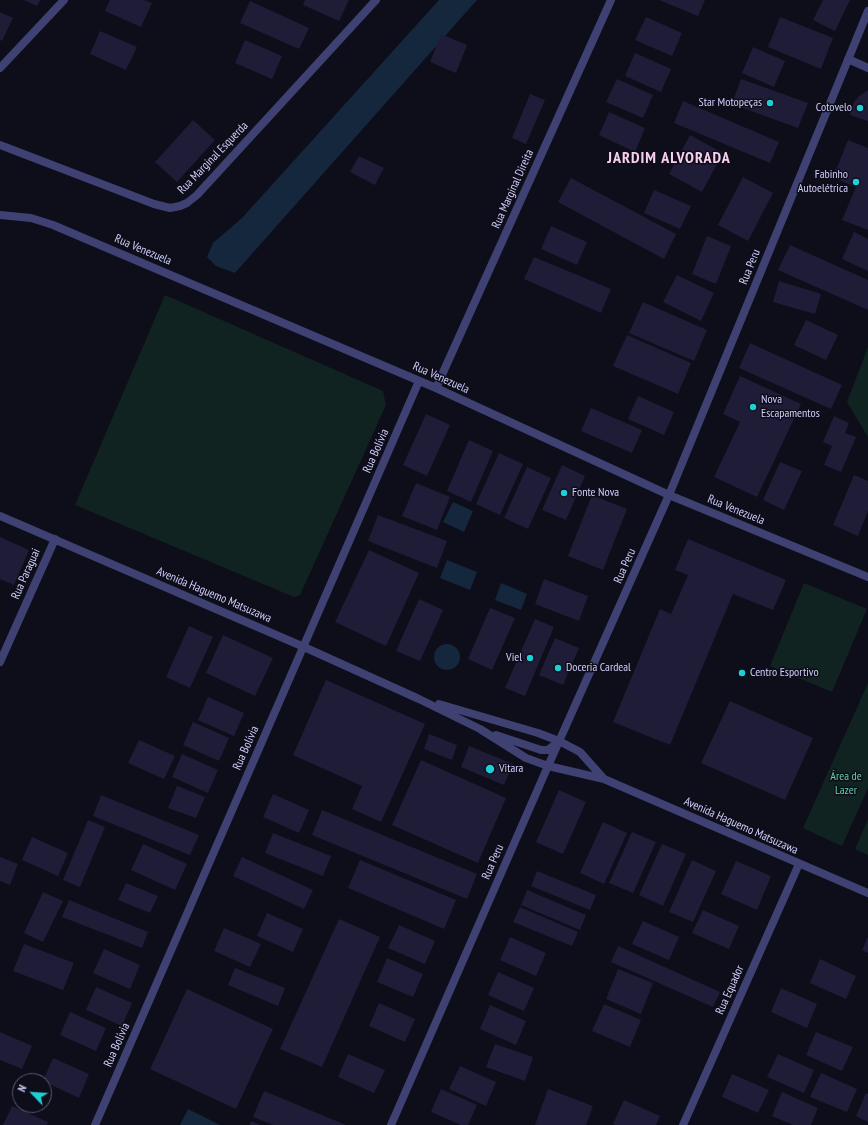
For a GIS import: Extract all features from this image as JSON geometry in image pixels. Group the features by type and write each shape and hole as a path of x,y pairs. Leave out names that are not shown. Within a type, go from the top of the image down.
{"street":[{"path":"0,68 64,0"},
{"name":"Rua Marginal Esquerda","path":"0,145 154,204 170,208 187,204 198,195 376,0"},
{"name":"Rua Marginal Direita","path":"436,388 611,0"},
{"name":"Rua Peru","path":"391,1125 559,741 669,495 868,11"},
{"path":"848,59 868,68"},
{"name":"Rua Venezuela","path":"0,215 31,218 52,225 436,388 669,495 868,576"},
{"name":"Rua Bolívia","path":"95,1125 420,381"},
{"name":"Avenida Haguemo Matsuzawa","path":"0,516 419,698 480,729 526,758 548,766 604,779 868,893"},
{"name":"Rua Paraguai","path":"0,662 54,539"},
{"name":"Avenida Haguemo Matsuzawa","path":"419,698 538,733 559,741 580,752 604,779"},
{"name":"Avenida Haguemo Matsuzawa","path":"480,729 541,750 551,748 559,741"},
{"name":"Rua Equador","path":"683,1125 799,864"}],"green space":[{"path":"165,295 383,391 386,405 300,595 294,597 75,505"},
{"path":"868,347 868,437 847,402"},
{"path":"804,583 867,609 832,692 770,666"},
{"name":"Área de Lazer","path":"868,683 868,788 842,846 803,828"},
{"path":"868,819 868,855 855,849"}],"water":[{"path":"439,0 477,0 235,273 216,266 207,257 213,243 242,218"},
{"path":"453,502 473,511 464,532 443,522"},
{"path":"447,560 477,572 470,590 440,578"},
{"path":"501,583 527,594 521,610 495,600"},
{"path":"447,644 456,648 460,657 456,666 447,670 438,666 434,657 438,648"},
{"path":"188,1109 220,1125 180,1125"}],"building":[{"path":"24,0 40,0 37,6"},
{"path":"110,0 144,0 152,3 141,27 105,11"},
{"path":"305,0 349,0 339,21 303,5"},
{"path":"659,0 705,0 698,16"},
{"path":"823,0 850,0 835,31 813,20"},
{"path":"250,1 309,28 299,49 240,23"},
{"path":"0,12 13,18 2,41 0,40"},
{"path":"646,17 682,33 672,56 635,40"},
{"path":"780,17 833,38 821,69 768,47"},
{"path":"100,31 137,47 126,70 90,54"},
{"path":"441,34 467,45 456,73 430,62"},
{"path":"245,40 282,56 272,79 235,63"},
{"path":"753,47 785,61 774,87 742,73"},
{"path":"635,53 671,69 661,92 625,76"},
{"path":"617,79 653,95 643,118 606,102"},
{"name":"Star Motopeças","path":"741,79 808,103 798,128 732,104"},
{"name":"Cotovelo","path":"868,90 868,121 850,115 854,102 859,96"},
{"path":"530,94 545,100 526,144 512,138"},
{"path":"683,101 779,142 770,163 674,123"},
{"path":"609,112 645,128 635,152 599,135"},
{"path":"193,120 215,140 177,182 155,162"},
{"path":"690,135 723,153 702,192 669,174"},
{"name":"Fabinho Autoelétrica","path":"848,140 868,148 868,230 842,220 856,187 833,178"},
{"path":"359,156 384,168 375,185 350,172"},
{"path":"743,177 773,193 748,241 718,225"},
{"path":"571,178 676,234 664,259 558,202"},
{"path":"654,190 691,206 680,229 644,213"},
{"path":"551,226 587,242 577,265 541,249"},
{"path":"854,232 868,239 868,271 842,259"},
{"path":"707,236 731,246 716,284 692,274"},
{"path":"790,245 868,280 868,310 778,270"},
{"path":"534,257 611,289 601,313 524,279"},
{"path":"677,275 714,293 701,321 663,302"},
{"path":"779,281 821,294 815,314 773,302"},
{"path":"643,302 707,330 694,361 629,333"},
{"path":"806,320 838,335 826,360 794,345"},
{"path":"627,335 691,363 678,394 613,366"},
{"path":"750,343 842,385 831,409 739,368"},
{"path":"740,376 801,404 757,497 714,477 740,422 723,414"},
{"path":"638,396 674,412 664,435 628,419"},
{"path":"591,408 642,430 632,453 581,431"},
{"path":"426,414 450,425 427,476 403,465"},
{"path":"834,416 849,423 845,433 856,437 841,472 824,465 832,446 823,442"},
{"path":"469,440 493,451 471,502 447,491"},
{"path":"499,453 523,464 500,515 476,504"},
{"path":"780,462 802,471 784,510 763,500"},
{"name":"Fonte Nova","path":"562,465 585,476 566,520 542,510"},
{"path":"527,467 551,478 528,529 504,518"},
{"path":"854,475 868,481 868,511 858,536 833,525"},
{"path":"416,483 450,497 437,530 402,516"},
{"path":"592,495 627,509 603,570 568,556"},
{"path":"378,515 447,541 437,568 368,541"},
{"path":"0,537 29,550 14,585 0,579"},
{"path":"688,539 786,580 773,610 733,594 670,745 613,722 660,609 671,614 688,575 675,570"},
{"path":"369,550 419,573 386,646 335,622"},
{"path":"544,579 588,596 579,621 535,604"},
{"path":"419,599 443,610 420,661 396,651"},
{"path":"490,608 515,618 492,670 468,659"},
{"name":"Viel","path":"535,619 554,627 525,696 505,688"},
{"path":"189,626 213,637 190,688 166,677"},
{"path":"223,635 273,658 255,696 206,673"},
{"path":"555,638 579,648 563,685 539,675"},
{"path":"326,680 425,724 381,822 352,809 362,786 293,755"},
{"path":"208,697 244,713 234,736 198,720"},
{"path":"730,701 813,738 785,800 701,763"},
{"path":"193,722 229,738 219,761 183,745"},
{"path":"429,734 457,745 452,760 424,749"},
{"path":"139,740 175,756 164,779 128,763"},
{"path":"469,746 513,764 504,785 461,767"},
{"path":"182,754 218,770 208,793 172,777"},
{"path":"421,760 506,798 478,863 392,825"},
{"path":"177,786 205,797 196,818 168,808"},
{"path":"559,790 586,802 563,854 536,842"},
{"path":"273,794 309,810 299,833 263,817"},
{"path":"101,795 199,835 190,855 93,816"},
{"path":"322,810 477,874 467,899 312,835"},
{"path":"88,820 105,827 80,887 63,880"},
{"path":"603,822 627,833 604,884 580,873"},
{"path":"632,832 656,842 633,893 609,883"},
{"path":"273,833 331,856 323,876 265,853"},
{"path":"32,837 68,853 58,876 22,860"},
{"path":"143,844 187,864 175,890 131,870"},
{"path":"662,844 686,854 663,906 639,895"},
{"path":"0,857 18,864 10,885 0,881"},
{"path":"242,857 313,890 304,909 233,876"},
{"path":"360,860 456,900 444,929 348,888"},
{"path":"692,860 716,871 693,922 669,912"},
{"path":"736,861 771,876 757,910 721,894"},
{"path":"537,871 596,895 590,910 531,886"},
{"path":"126,883 158,896 150,913 118,900"},
{"path":"527,890 586,915 580,930 521,905"},
{"path":"43,892 63,901 43,942 24,933"},
{"path":"69,900 148,932 142,948 62,917"},
{"path":"520,907 578,932 572,946 513,922"},
{"path":"703,910 739,926 729,949 692,933"},
{"path":"267,913 303,929 293,952 257,936"},
{"path":"339,919 380,937 322,1067 280,1049"},
{"path":"643,921 679,937 669,960 632,944"},
{"path":"399,925 435,941 425,964 388,948"},
{"path":"224,928 261,944 250,967 214,951"},
{"path":"510,937 546,953 536,976 500,960"},
{"path":"868,937 868,953 862,950"},
{"path":"24,944 74,963 63,990 13,971"},
{"path":"618,946 720,992 713,1007 611,962"},
{"path":"104,949 140,965 130,989 93,973"},
{"path":"387,958 423,974 413,997 377,982"},
{"path":"820,959 856,976 846,999 810,983"},
{"path":"235,968 285,988 278,1006 228,985"},
{"path":"618,969 653,983 641,1014 606,999"},
{"path":"498,972 534,988 524,1011 488,995"},
{"path":"96,987 132,1003 122,1026 86,1010"},
{"path":"781,988 817,1004 807,1028 771,1012"},
{"path":"187,989 273,1029 236,1109 150,1069"},
{"path":"379,1003 415,1019 405,1042 369,1026"},
{"path":"604,1004 641,1020 630,1047 592,1031"},
{"path":"490,1005 526,1021 516,1045 480,1029"},
{"path":"70,1012 106,1028 96,1051 60,1035"},
{"path":"0,1032 32,1046 22,1069 0,1060"},
{"path":"816,1032 853,1047 842,1071 806,1055"},
{"path":"495,1044 533,1057 525,1081 486,1067"},
{"path":"348,1054 385,1070 374,1093 338,1077"},
{"path":"778,1054 814,1070 804,1093 767,1077"},
{"path":"53,1058 89,1074 79,1098 52,1085 52,1073 46,1073"},
{"path":"460,1066 496,1082 486,1106 449,1089"},
{"path":"821,1073 857,1089 847,1112 810,1097"},
{"path":"732,1074 769,1090 758,1113 722,1097"},
{"path":"441,1089 477,1105 468,1125 461,1125 431,1112"},
{"path":"548,1089 593,1106 586,1125 535,1125"},
{"path":"264,1091 346,1125 273,1125 253,1117"},
{"path":"782,1092 818,1108 811,1125 793,1125 772,1116"},
{"path":"866,1093 868,1094 868,1122 856,1116"},
{"path":"624,1100 660,1116 656,1125 613,1124"},
{"path":"12,1106 12,1113 28,1113 48,1122 47,1125 3,1125"},
{"path":"251,1121 260,1125 250,1125"}],"place":[{"name":"Star Motopeças","path":"770,103"},
{"name":"Cotovelo","path":"860,108"},
{"name":"Fabinho Autoelétrica","path":"856,182"},
{"name":"Nova Escapamentos","path":"753,407"},
{"name":"Fonte Nova","path":"564,493"},
{"name":"Viel","path":"530,658"},
{"name":"Doceria Cardeal","path":"558,668"},
{"name":"Centro Esportivo","path":"742,673"},
{"name":"Vitara","path":"490,769"}],"district":[{"name":"JARDIM ALVORADA","path":"669,158"}]}
